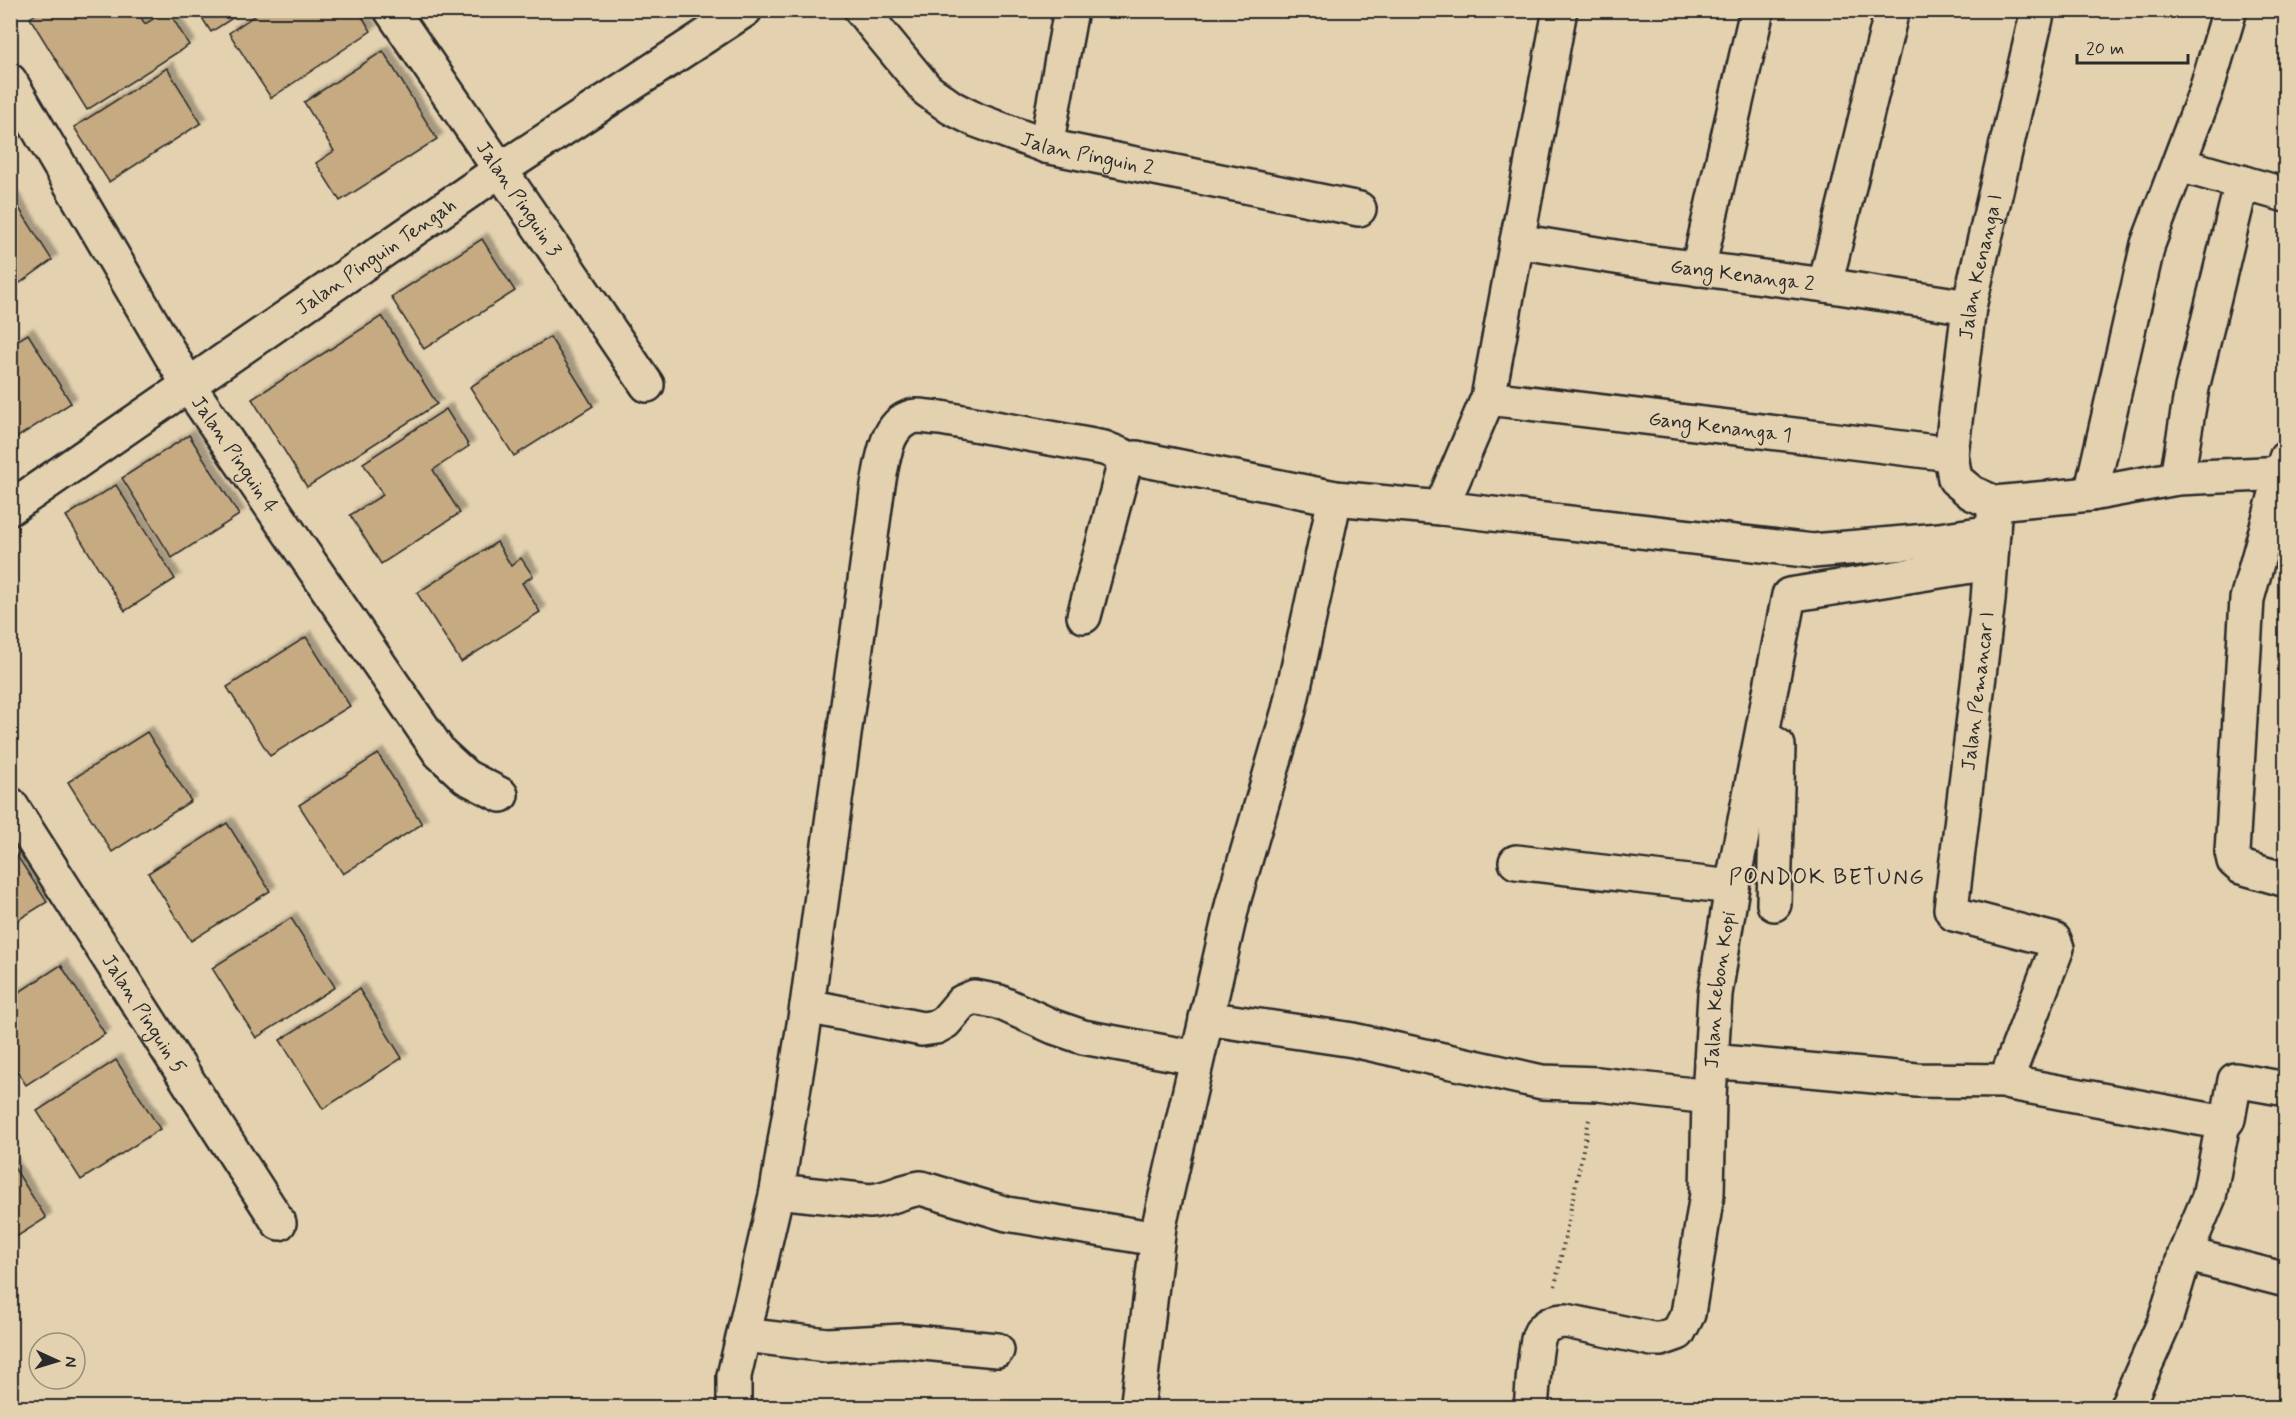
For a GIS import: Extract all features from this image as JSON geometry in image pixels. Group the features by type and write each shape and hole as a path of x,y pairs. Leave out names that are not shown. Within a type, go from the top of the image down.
{"street":[{"name":"Jalan Pinguin 3","path":"391,10 647,385"},
{"name":"Jalan Pinguin Tengah","path":"10,508 500,170 746,10"},
{"name":"Jalan Pinguin 2","path":"861,10 927,90 952,108 976,120 1046,146 1359,208"},
{"path":"1046,146 1071,10"},
{"path":"1441,508 1488,398 1560,10"},
{"path":"1698,269 1757,10"},
{"path":"1824,285 1892,10"},
{"name":"Jalan Kenanga I","path":"1993,533 1972,493 1955,479 1951,454 1969,307 2038,10"},
{"path":"2091,495 2148,244 2180,165 2206,91 2230,10"},
{"name":"Jalan Pinguin 4","path":"10,81 189,386 440,753 466,777 501,795"},
{"path":"2180,165 2286,195"},
{"path":"2177,478 2192,388 2242,182"},
{"name":"Gang Kenanga 2","path":"1517,241 1969,307"},
{"name":"Gang Kenanga 1","path":"1488,398 1951,454"},
{"path":"736,1407 734,1376 777,1191 807,1006 878,485 887,442 897,426 918,416 941,418 1104,448 1131,459"},
{"path":"1084,616 1125,462 1136,458 1335,498 1813,551 1993,533 2091,495 2177,478 2284,468 2247,599 2232,852 2234,861 2241,867 2286,880"},
{"path":"1137,1406 1157,1239 1233,902 1289,710 1335,498"},
{"name":"Jalan Kebon Kopi","path":"1547,1326 1556,1321 1566,1321 1661,1339 1678,1333 1688,1314 1707,1194 1709,1097 1715,994 1732,887 1789,595 1993,533"},
{"name":"Jalan Pemancar I","path":"1993,533 1988,600 1951,909 1954,914 2054,940 2057,948 2007,1079"},
{"path":"1761,736 1778,746 1774,904"},
{"name":"Jalan Pinguin 5","path":"10,804 279,1223"},
{"path":"1516,862 1732,887"},
{"path":"807,1006 922,1029 936,1027 945,1022 962,1002 974,997 999,1002 1054,1027 1083,1037 1197,1058"},
{"path":"1206,1018 1353,1040 1542,1082 1598,1084 1709,1097"},
{"path":"1712,1061 1917,1080 2007,1079 2013,1084 2223,1123"},
{"path":"2126,1407 2165,1321 2185,1254 2209,1197 2223,1123 2228,1119 2235,1080 2286,1089"},
{"path":"777,1191 870,1201 884,1200 908,1189 921,1188 1007,1214 1157,1239"},
{"path":"2185,1254 2286,1280"},
{"path":"1531,1407 1539,1337 1547,1326"},
{"path":"744,1335 827,1345 903,1341 997,1350"}],"path":[{"path":"1547,1326 1598,1084"}],"building":[{"path":"42,10 136,10 145,24 168,10 189,45 87,110 30,18"},
{"path":"197,10 245,10 211,32"},
{"path":"263,10 358,10 371,31 271,98 229,33"},
{"path":"383,51 437,139 340,201 316,163 334,151 304,102"},
{"path":"167,68 201,123 109,182 74,127"},
{"path":"10,194 52,260 10,290"},
{"path":"482,239 515,291 424,349 391,297"},
{"path":"382,316 437,404 307,487 252,399"},
{"path":"28,334 71,403 10,442 10,345"},
{"path":"550,337 593,406 514,456 470,387"},
{"path":"446,409 469,446 433,470 460,513 381,564 350,515 383,495 363,463"},
{"path":"189,435 239,515 172,558 122,478"},
{"path":"116,485 175,579 125,611 66,516"},
{"path":"497,542 511,566 521,558 533,576 522,583 540,612 461,662 417,593"},
{"path":"306,637 350,706 270,756 227,687"},
{"path":"147,732 191,801 112,852 68,782"},
{"path":"378,754 422,824 343,874 299,805"},
{"path":"227,823 270,891 191,941 148,873"},
{"path":"10,845 47,902 10,925"},
{"path":"291,918 335,987 256,1038 212,968"},
{"path":"61,965 105,1034 26,1085 10,1060 10,998"},
{"path":"359,989 402,1058 323,1109 280,1040"},
{"path":"116,1060 160,1129 81,1180 37,1111"},
{"path":"10,1161 46,1218 10,1241"}],"district":[{"name":"PONDOK BETUNG","path":"1827,876"}]}
